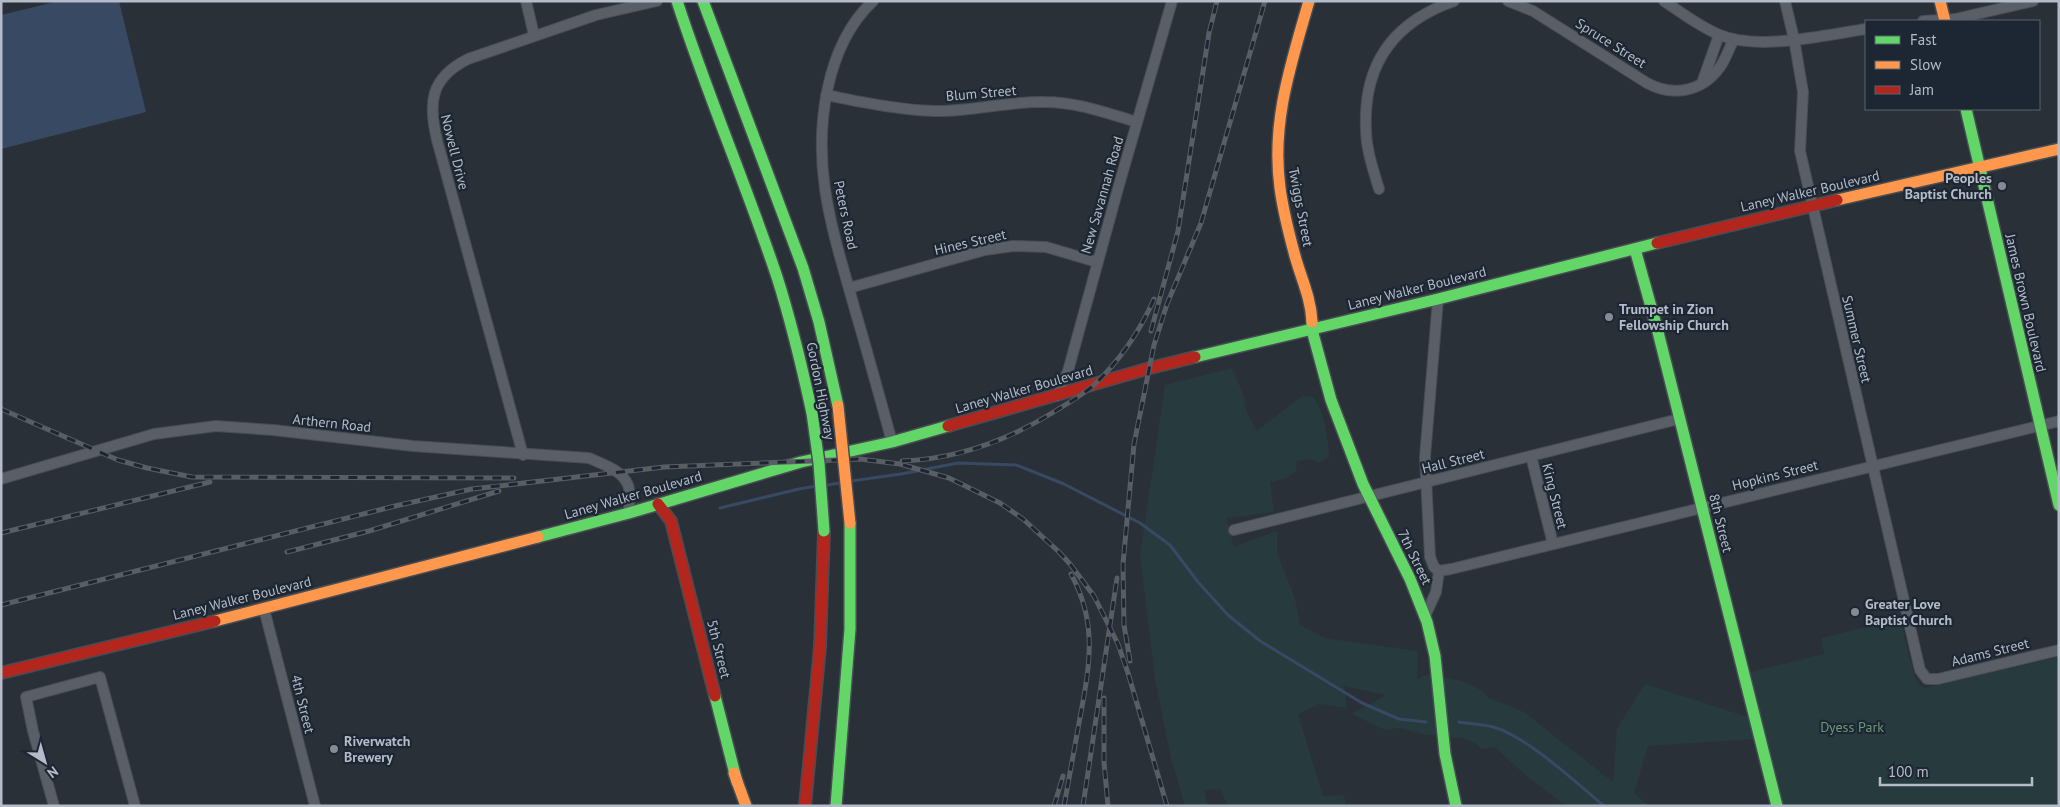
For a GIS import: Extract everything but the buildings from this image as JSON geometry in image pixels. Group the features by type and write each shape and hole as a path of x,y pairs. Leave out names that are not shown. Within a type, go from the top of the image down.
{"main road":[{"name":"Gordon Highway","path":"677,1 701,74 778,281 792,326 812,413 819,463 824,531 824,574 820,647 805,806"},
{"name":"Gordon Highway","path":"703,1 803,268 819,322 838,406 850,523 851,552 848,646 836,806"},
{"name":"Twiggs Street","path":"1309,1 1286,79 1280,110 1278,144 1280,189 1295,256 1311,305 1312,330"},
{"path":"1940,1 1944,20"},
{"name":"James Brown Boulevard","path":"1966,110 2059,505"},
{"name":"Laney Walker Boulevard","path":"1,673 264,609 629,513 801,462 892,442 1150,368 1438,299 1811,205 1979,168 2059,148"},
{"name":"8th Street","path":"1635,249 1658,332 1777,806"},
{"name":"7th Street","path":"1312,330 1331,400 1369,496 1410,579 1425,616 1435,656 1443,741 1450,784 1456,806"},
{"name":"5th Street","path":"658,504 671,521 742,806"},
{"path":"797,806 811,655 824,574"},
{"path":"734,773 746,806"}],"street":[{"path":"526,1 534,35"},
{"name":"Nowell Drive","path":"523,455 439,149 431,110 435,93 440,83 456,65 483,53 596,15 658,1"},
{"name":"Peters Road","path":"873,1 855,20 841,42 834,62 826,95 822,152 823,176 830,216 892,442"},
{"name":"New Savannah Road","path":"1057,396 1068,372 1097,262 1172,1"},
{"path":"1379,188 1370,155 1366,130 1369,89 1376,68 1384,52 1402,29 1423,14 1454,1"},
{"name":"Spruce Street","path":"1508,1 1533,11 1658,88 1678,92 1702,83 1714,75 1722,65 1734,39"},
{"path":"1664,1 1719,34 1734,39 1761,41 1794,39 1865,29"},
{"name":"Summer Street","path":"1785,1 1804,92 1800,152 1811,205 1920,670 1927,679"},
{"path":"1944,20 2033,1"},
{"path":"1702,83 1719,34"},
{"name":"Blum Street","path":"826,95 891,108 936,111 1059,102 1079,105 1137,122"},
{"name":"Hines Street","path":"849,288 985,250 1013,246 1046,247 1097,262"},
{"path":"1425,616 1436,592 1439,571 1434,568 1430,557 1426,482 1427,423 1438,299"},
{"name":"Hall Street","path":"1234,530 1679,419"},
{"name":"Hopkins Street","path":"1439,571 2059,421"},
{"name":"Arthern Road","path":"1,479 154,434 216,426 273,430 413,446 589,458 608,466 625,480 629,487 629,513"},
{"name":"King Street","path":"1530,456 1553,544"},
{"name":"4th Street","path":"264,609 315,806"},
{"name":"Adams Street","path":"1927,679 1938,679 2059,650"},
{"path":"54,806 35,741 26,697 100,677 135,806"},
{"path":"1450,784 1450,806"}],"green space":[{"path":"1232,368 1243,394 1247,413 1257,431 1302,396 1314,397 1327,433 1329,457 1318,463 1311,459 1297,461 1296,471 1286,478 1270,482 1274,512 1226,518 1234,547 1277,531 1277,552 1295,599 1300,625 1324,638 1418,651 1417,679 1427,674 1462,681 1479,689 1489,698 1524,712 1613,782 1617,729 1645,684 1748,717 1754,739 1648,746 1634,793 1650,806 1566,806 1523,773 1495,747 1481,749 1471,741 1452,738 1450,735 1428,735 1399,728 1385,730 1352,714 1386,695 1344,686 1347,708 1319,704 1298,714 1323,796 1344,795 1346,806 1227,806 1221,789 1204,790 1208,806 1185,806 1170,754 1155,678 1140,556 1165,385"},
{"name":"Dyess Park","path":"1900,619 1915,678 1919,685 1924,688 2059,657 2059,806 1784,806 1750,672 1824,654 1821,638"}],"water":[{"path":"59,1 119,1 146,112 1,149 1,15"}],"waterway":[{"path":"851,481 958,463 1016,465 1064,484 1140,523 1170,545 1198,582 1228,615 1260,641 1362,703 1399,719 1426,722"},
{"path":"827,485 840,483"},
{"path":"720,508 816,486"},
{"path":"1459,722 1493,727 1520,740 1551,761 1604,806"}],"railway":[{"path":"1151,331 1178,231 1209,33 1217,1"},
{"path":"1130,661 1124,625 1123,564 1134,444 1154,345 1167,304 1201,223 1265,1"},
{"path":"902,461 944,456 983,446 1039,421 1077,398 1095,384 1121,355 1136,334 1154,299"},
{"path":"1,409 118,460 192,477 514,478"},
{"path":"1,605 395,506 472,489 664,467 860,459 900,464 949,478 1000,503 1023,519 1070,564 1094,596 1118,644 1167,806"},
{"path":"1,533 210,482"},
{"path":"287,552 369,531 499,491"},
{"path":"1064,806 1086,684 1089,647 1085,611 1080,593 1071,574"},
{"path":"1083,806 1117,578"},
{"path":"1104,698 1104,762 1108,806"},
{"path":"1054,806 1063,776"}],"traffic: fast":[{"path":"677,1 777,277 796,344 812,413"},
{"path":"703,1 803,268 819,322 838,406"},
{"path":"1966,110 2059,505"},
{"path":"1195,357 1438,299 1657,243"},
{"path":"1635,249 1658,332 1777,806"},
{"path":"1312,322 1312,330 1331,400 1363,484 1410,579 1427,622 1435,656 1445,754 1456,806"},
{"path":"812,413 819,463 824,531"},
{"path":"538,537 629,513 801,462 892,442 948,426"},
{"path":"836,806 850,629 850,523"},
{"path":"715,696 737,782"}],"traffic: slow":[{"path":"1309,1 1284,93 1280,116 1278,164 1284,213 1308,296 1312,322"},
{"path":"1940,1 1945,20"},
{"path":"1837,200 2059,149"},
{"path":"838,406 850,523"},
{"path":"215,621 538,537"},
{"path":"734,773 746,806"}],"traffic: jam":[{"path":"1657,243 1837,200"},
{"path":"948,426 1150,368 1195,357"},
{"path":"658,504 671,521 715,696"},
{"path":"805,806 820,647 824,531"},
{"path":"1,673 215,621"}],"place":[{"name":"Peoples Baptist Church","path":"2002,186"},
{"name":"Trumpet in Zion Fellowship Church","path":"1609,317"},
{"name":"Greater Love Baptist Church","path":"1855,612"},
{"name":"Riverwatch Brewery","path":"334,749"}]}
